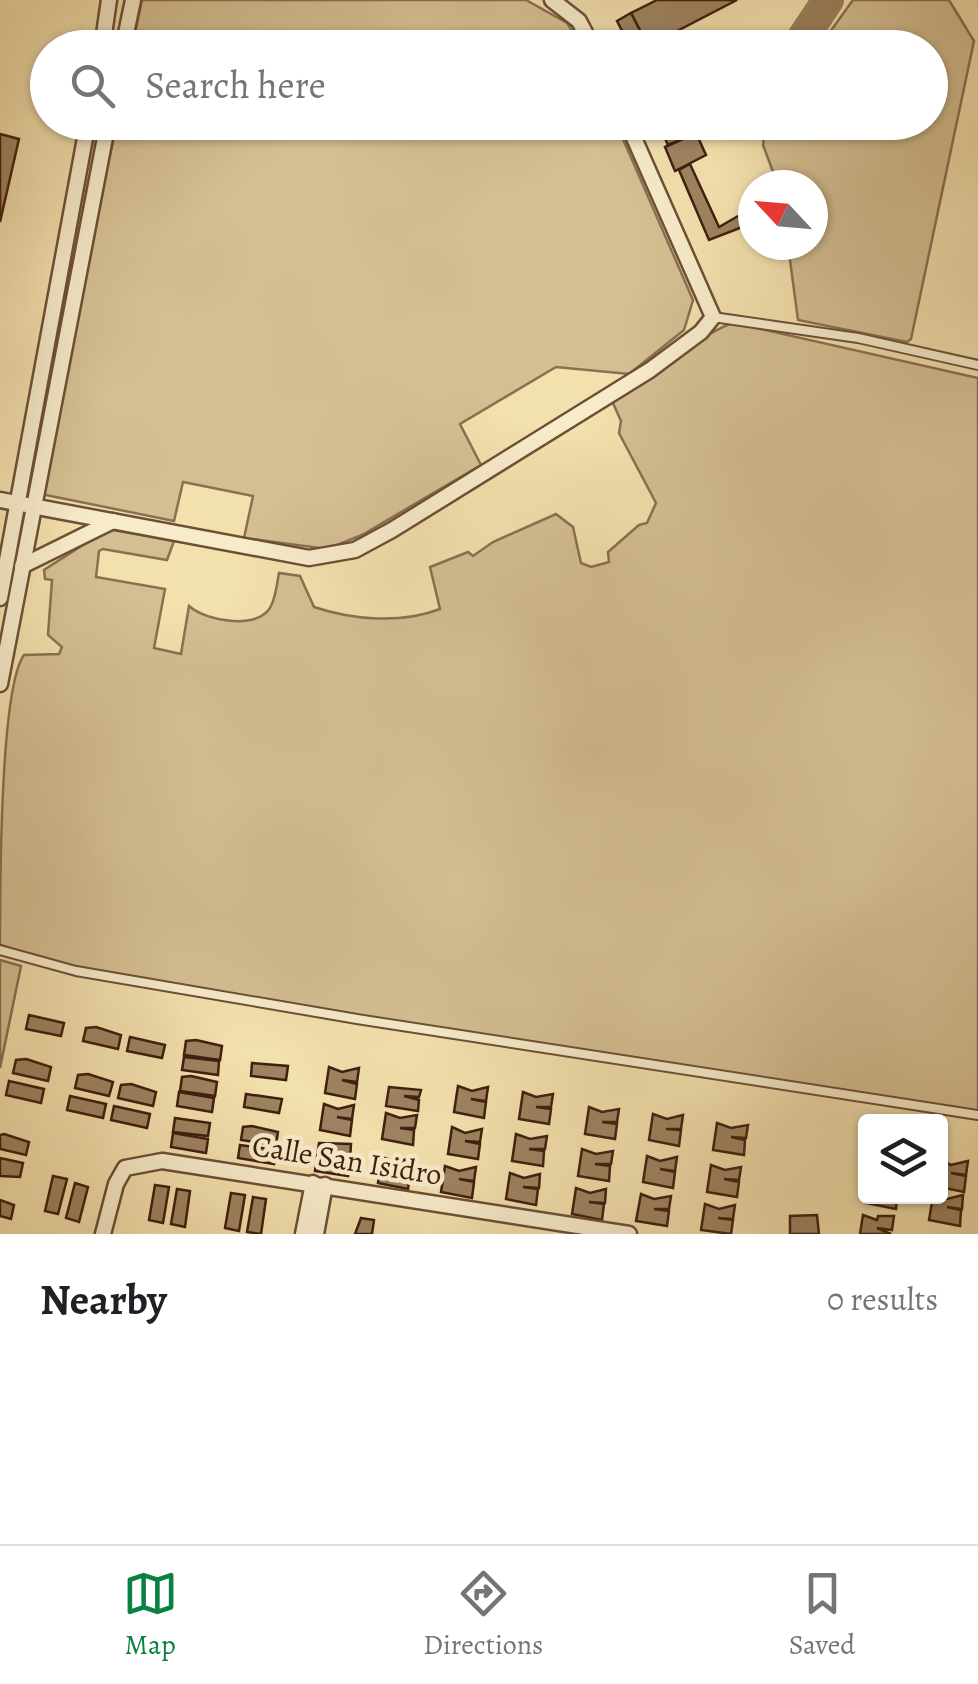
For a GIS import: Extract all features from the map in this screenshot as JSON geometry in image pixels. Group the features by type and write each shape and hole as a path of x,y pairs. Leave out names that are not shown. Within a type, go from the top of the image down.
{"street":[{"path":"105,30 109,0"},
{"path":"127,30 133,0"},
{"path":"552,0 579,21 583,30"},
{"path":"0,684 22,566 26,505 85,140"},
{"path":"0,598 26,505 104,140"},
{"path":"0,500 292,556 323,558 355,550 650,370 701,332 713,317 635,140"},
{"path":"22,566 114,520"},
{"name":"Calle San Isidro","path":"103,1234 116,1184 125,1168 162,1161 630,1234"},
{"path":"304,1234 319,1184"},
{"path":"316,1234 319,1184"}],"lane":[{"path":"713,317 858,338 978,365"},
{"path":"0,950 76,971 338,1016 978,1116"}],"shaded area":[{"path":"142,0 526,0 567,23 572,30 136,30"},
{"path":"853,0 949,0 974,41 911,339 907,342 798,320 790,260 828,260 828,170 772,170 764,140 948,140 948,30 831,30"},
{"path":"113,140 623,140 693,300 684,330 629,374 556,367 460,424 481,465 362,535 327,549 244,538 253,496 183,482 174,521 36,493"},
{"path":"734,323 978,378 978,1115 76,971 0,945 3,792 16,675 24,655 59,654 62,647 48,635 52,580 45,579 44,570 108,529 174,541 167,560 103,549 99,551 96,577 165,589 154,648 181,654 189,606 220,619 256,618 271,606 279,573 300,576 314,607 361,617 425,614 440,609 430,567 468,552 473,556 493,542 556,514 573,527 581,563 591,567 609,562 608,552 639,525 647,523 656,503 619,433 621,421 612,401 691,346"},
{"path":"0,960 21,966 0,1068"}],"building":[{"path":"657,0 737,0 679,30 640,30 631,13"},
{"path":"631,13 640,30 622,30 617,21"},
{"path":"0,134 19,139 0,222"},
{"path":"680,140 699,140 706,155 675,171 665,147"},
{"path":"690,164 719,227 738,216 738,229 709,240 679,170"},
{"path":"29,1015 64,1023 61,1036 26,1029"},
{"path":"86,1028 121,1035 118,1049 83,1041"},
{"path":"130,1037 165,1045 162,1058 127,1051"},
{"path":"186,1041 222,1046 220,1060 184,1055"},
{"path":"184,1057 219,1061 218,1075 182,1070"},
{"path":"16,1060 51,1067 48,1081 13,1073"},
{"path":"252,1063 288,1066 286,1080 251,1076"},
{"path":"329,1067 342,1072 359,1068 357,1082 342,1080 357,1084 355,1099 325,1093"},
{"path":"78,1075 113,1082 109,1096 75,1088"},
{"path":"182,1077 217,1082 215,1096 180,1091"},
{"path":"9,1081 44,1089 41,1103 6,1095"},
{"path":"121,1085 156,1092 153,1106 118,1098"},
{"path":"458,1086 472,1091 488,1087 486,1101 471,1099 486,1102 484,1118 454,1112"},
{"path":"389,1087 421,1090 419,1097 404,1096 419,1100 418,1111 386,1106"},
{"path":"179,1092 214,1098 212,1112 177,1106"},
{"path":"523,1092 536,1097 553,1094 551,1107 536,1107 551,1109 549,1124 519,1119"},
{"path":"246,1094 282,1099 279,1113 244,1107"},
{"path":"70,1096 106,1104 103,1118 67,1110"},
{"path":"324,1104 338,1109 354,1105 352,1119 337,1117 352,1120 350,1136 320,1130"},
{"path":"114,1106 150,1114 147,1128 111,1120"},
{"path":"589,1107 602,1112 619,1109 617,1122 602,1122 617,1124 615,1139 585,1134"},
{"path":"386,1113 400,1118 417,1115 415,1128 400,1128 414,1130 413,1145 382,1139"},
{"path":"653,1114 667,1119 683,1115 681,1129 666,1129 681,1130 679,1146 649,1140"},
{"path":"175,1118 210,1123 208,1136 173,1132"},
{"path":"717,1123 731,1128 748,1125 746,1138 731,1137 745,1140 744,1155 713,1150"},
{"path":"243,1127 278,1132 276,1145 241,1140"},
{"path":"452,1127 465,1133 482,1129 480,1142 465,1141 480,1144 478,1159 448,1154"},
{"path":"173,1133 208,1139 206,1153 171,1147"},
{"path":"516,1134 530,1139 547,1136 545,1149 529,1149 544,1151 543,1166 512,1161"},
{"path":"0,1135 29,1142 26,1155 0,1149"},
{"path":"319,1143 351,1144 350,1159 332,1159 349,1161 348,1176 315,1171"},
{"path":"240,1145 276,1150 274,1164 238,1158"},
{"path":"582,1149 596,1154 613,1151 611,1164 595,1164 610,1166 609,1181 578,1176"},
{"path":"647,1156 660,1161 677,1157 675,1171 660,1169 675,1172 673,1188 643,1182"},
{"path":"382,1157 396,1162 412,1158 410,1172 395,1170 410,1174 408,1189 378,1183"},
{"path":"0,1158 23,1163 20,1177 0,1176"},
{"path":"968,1161 966,1175 951,1173 966,1176 964,1192 948,1189 948,1164"},
{"path":"711,1165 725,1170 741,1167 739,1180 724,1179 739,1182 737,1197 707,1192"},
{"path":"445,1166 459,1171 476,1167 474,1181 459,1179 474,1182 472,1198 441,1192"},
{"path":"510,1173 524,1178 540,1174 539,1188 523,1187 538,1189 536,1205 506,1199"},
{"path":"53,1176 67,1179 58,1214 45,1211"},
{"path":"75,1183 88,1187 79,1222 66,1218"},
{"path":"155,1185 169,1187 163,1223 149,1220"},
{"path":"576,1188 590,1193 606,1189 605,1203 589,1202 604,1204 602,1220 572,1214"},
{"path":"177,1189 190,1191 185,1227 171,1224"},
{"path":"231,1193 245,1195 239,1231 225,1228"},
{"path":"641,1194 654,1199 671,1196 669,1209 654,1209 669,1211 667,1226 636,1221"},
{"path":"963,1195 962,1209 947,1207 961,1210 960,1226 929,1220 932,1204 948,1204 948,1199"},
{"path":"253,1197 266,1199 261,1234 247,1232"},
{"path":"0,1200 14,1205 11,1219 0,1216"},
{"path":"705,1204 719,1209 735,1205 733,1219 718,1218 733,1220 731,1234 701,1230"},
{"path":"871,1204 896,1204 896,1209"},
{"path":"817,1215 819,1234 790,1234 790,1216"},
{"path":"863,1215 877,1220 878,1216 894,1216 892,1230 877,1228 891,1234 860,1234"},
{"path":"361,1218 374,1220 372,1234 355,1234"}],"taxiway":[{"path":"808,30 828,0"}]}
